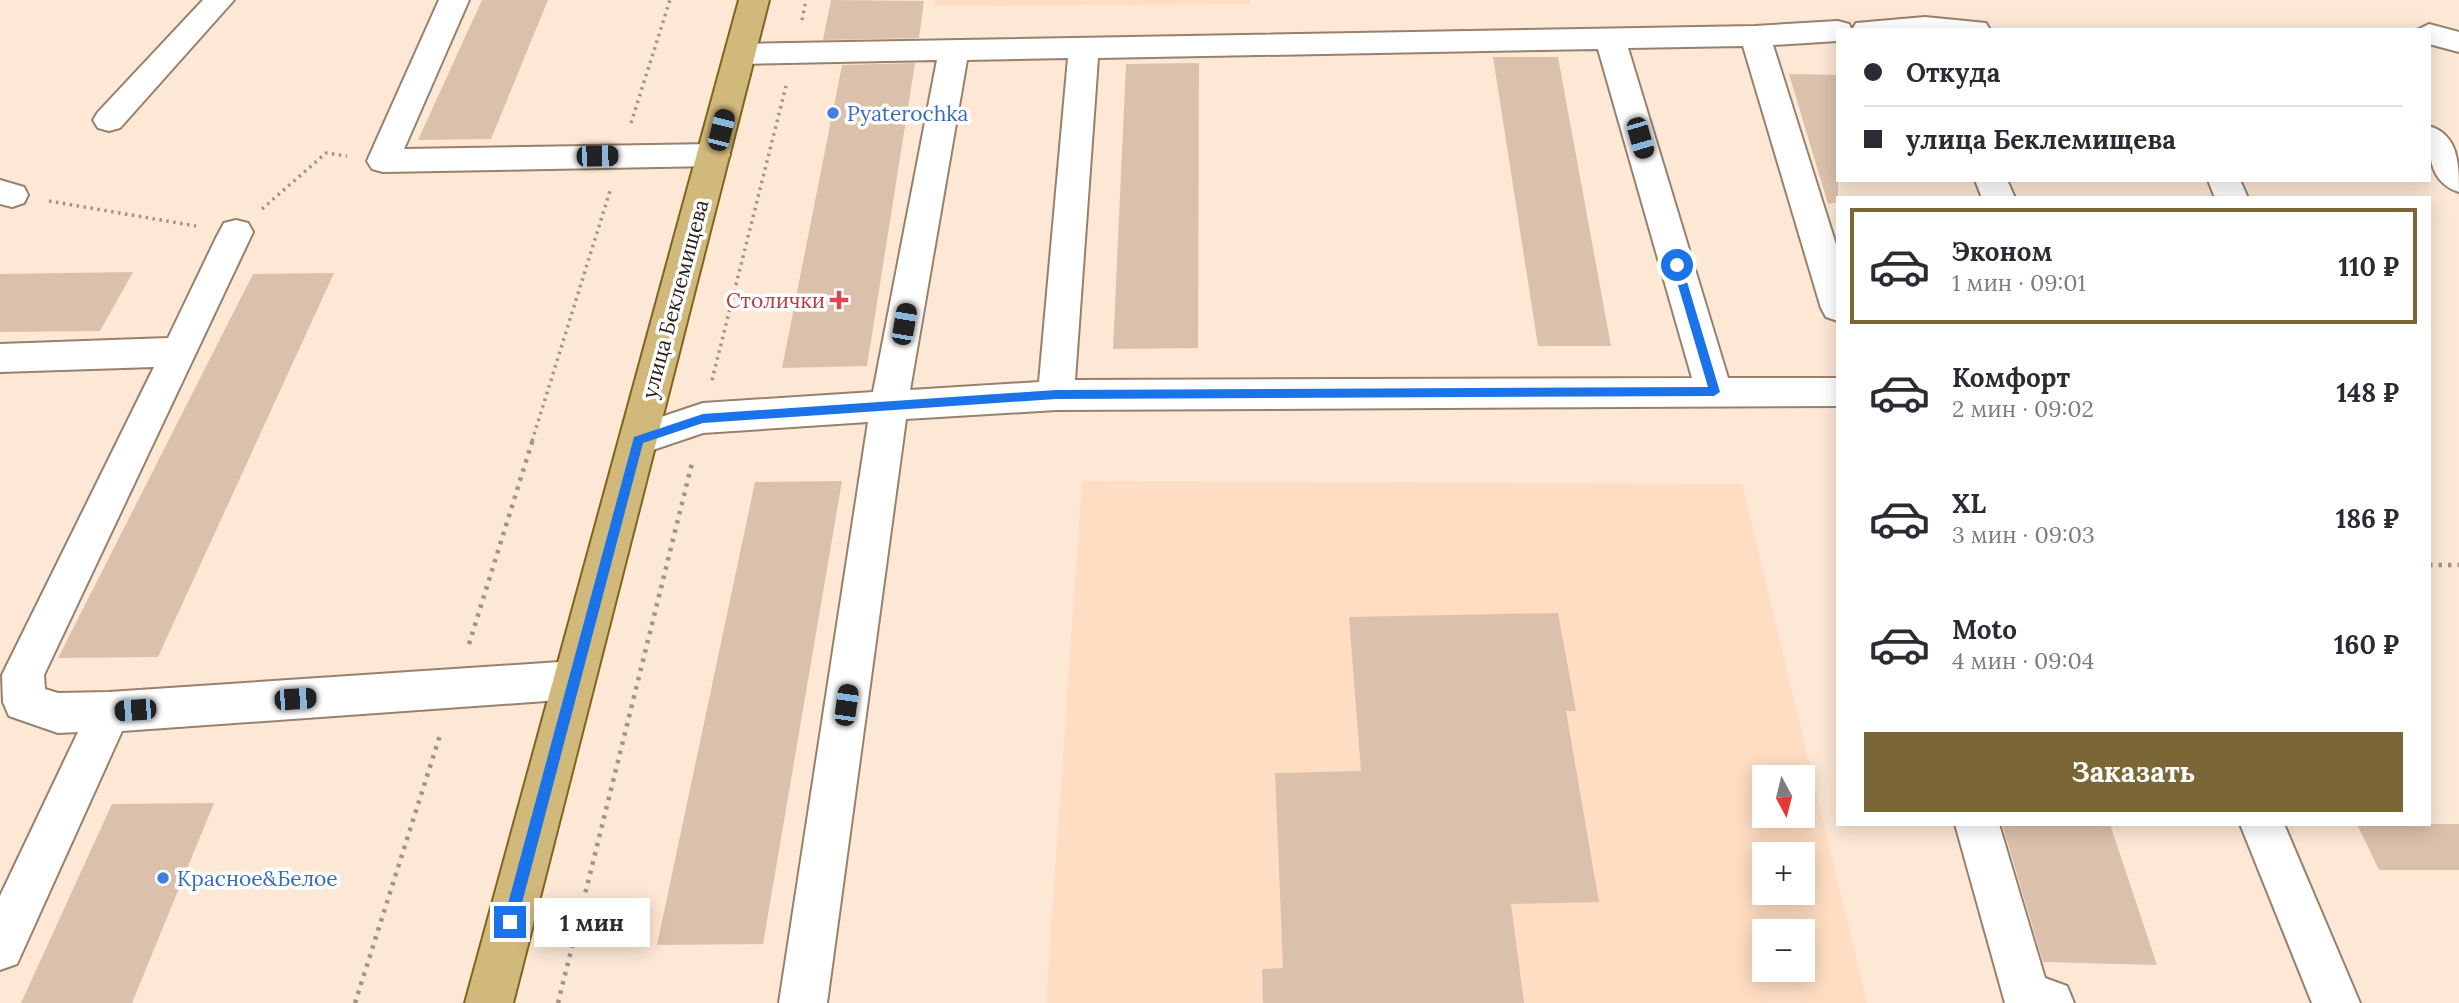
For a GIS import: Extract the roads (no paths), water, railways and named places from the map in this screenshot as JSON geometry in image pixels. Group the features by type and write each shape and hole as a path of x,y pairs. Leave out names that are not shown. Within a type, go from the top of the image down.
{"main road":[{"name":"улица Беклемищева","path":"489,1003 754,0"}],"street":[{"path":"109,120 219,0"},
{"path":"454,0 383,161 714,155"},
{"path":"1877,28 1922,19 1965,28"},
{"path":"740,54 1755,36 1836,31"},
{"path":"2431,35 2459,42"},
{"path":"1755,36 1836,301"},
{"path":"1610,37 1714,392"},
{"path":"1056,395 1084,48"},
{"path":"803,1003 889,406 954,49"},
{"path":"2431,140 2459,180"},
{"path":"236,232 220,260 179,352 23,675 24,702 58,713 109,712 574,680"},
{"path":"0,358 179,352"},
{"path":"638,440 703,418 1056,395 1836,392"},
{"path":"0,947 109,712"},
{"path":"1977,826 2028,1000 2050,1003"},
{"path":"2263,826 2336,1003"}],"place":[{"name":"Pyaterochka","path":"833,113"},
{"name":"Столички","path":"839,300"},
{"name":"Красное&Белое","path":"163,878"}]}
